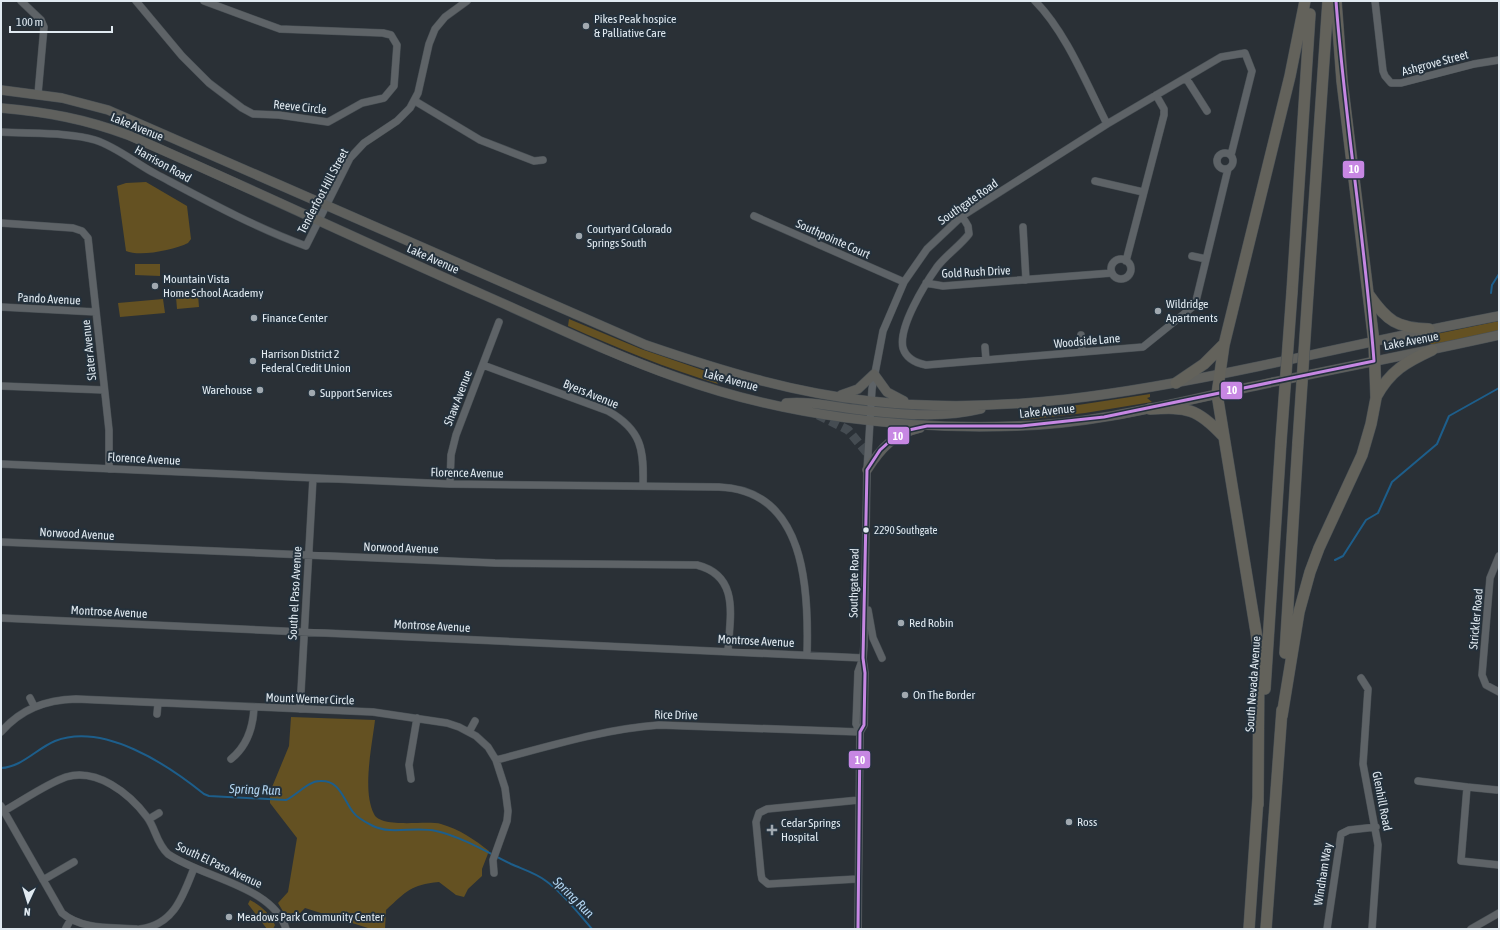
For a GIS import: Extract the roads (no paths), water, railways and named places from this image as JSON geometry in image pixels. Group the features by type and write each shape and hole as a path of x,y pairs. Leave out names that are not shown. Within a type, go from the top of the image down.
{"highway":[{"path":"1258,805 1258,657 1256,632 1217,394 1224,345 1290,76 1305,1"},
{"name":"South Nevada Avenue","path":"1249,929 1310,1"},
{"path":"1266,929 1282,716 1298,442 1328,1"},
{"path":"1282,716 1299,612 1310,572 1319,548 1362,455 1371,424 1376,398 1374,342 1342,81 1336,1"},
{"path":"1369,295 1380,311 1396,324 1408,328 1429,329"},
{"path":"1176,383 1204,364 1224,345"},
{"path":"1376,398 1382,386 1393,373 1409,360 1432,350"},
{"path":"1150,409 1167,408 1196,412 1210,422 1223,436"}],"main road":[{"name":"Lake Avenue","path":"1,90 62,98 108,110 646,346 724,371 834,396 871,401 960,406 1071,399 1219,375 1429,329 1499,316"},
{"name":"Lake Avenue","path":"1,108 66,116 100,125 177,156 400,258 642,365 680,379 774,404 870,416 927,426 1021,426 1096,418 1150,409 1499,335"},
{"path":"834,396 858,389 874,374 887,392 901,400 916,404"},
{"path":"870,416 943,416 962,414 1000,404"},
{"path":"867,470 880,450 890,440 909,430 927,426"}],"street":[{"path":"21,1 41,20 44,27 38,94"},
{"name":"Reeve Circle","path":"136,1 182,56 209,83 242,108 253,114 279,115 328,122 362,103 384,98 392,91 394,86 397,45 391,35 383,32 280,29 204,1"},
{"name":"Tenderfoot Hill Street","path":"306,246 353,154 372,137 404,115 415,101 420,86 429,44 435,29 445,17 467,1"},
{"path":"1035,1 1049,17 1075,60 1107,124"},
{"name":"Ashgrove Street","path":"1375,1 1383,72 1391,83 1401,83 1474,64 1499,60"},
{"name":"Southgate Road","path":"858,929 860,732 864,725 865,673 862,658 865,592 867,470 871,401 874,374 882,331 904,282 927,249 962,216 1107,124 1221,57 1245,53 1252,71 1231,155"},
{"path":"1186,78 1207,111"},
{"path":"1126,261 1164,115 1164,109 1156,95"},
{"path":"415,101 480,140 534,161 544,160"},
{"name":"Harrison Road","path":"1,132 84,137 100,142 216,206 272,233 306,246"},
{"path":"1223,153 1231,155 1233,162 1228,169 1220,168 1216,159 1219,155 1223,153"},
{"name":"Woodside Lane","path":"926,283 908,319 902,341 905,353 914,361 926,365 1143,348 1195,305 1228,169"},
{"path":"1095,181 1144,192"},
{"name":"Southpointe Court","path":"754,216 904,282"},
{"name":"Gold Rush Drive","path":"962,216 968,226 969,234 942,261 926,283 944,286 1112,273"},
{"name":"Slater Avenue","path":"1,223 73,228 82,231 88,238 104,390 110,430 109,469"},
{"path":"1023,227 1026,280"},
{"path":"1192,256 1206,259"},
{"path":"1120,259 1126,261 1131,267 1128,276 1120,279 1112,273 1112,266 1115,261 1120,259"},
{"name":"Pando Avenue","path":"1,307 96,312"},
{"name":"Shaw Avenue","path":"450,484 453,444 499,322"},
{"path":"1081,335 1082,352"},
{"path":"985,347 986,360"},
{"name":"Byers Avenue","path":"483,365 608,412 623,420 634,432 641,447 643,486"},
{"path":"1,386 104,390"},
{"name":"Florence Avenue","path":"1,464 450,484 727,487 753,495 776,511 791,534 801,565 807,604 807,655"},
{"name":"South el Paso Avenue","path":"300,709 313,478"},
{"name":"Norwood Avenue","path":"1,542 495,563 697,566 713,571 719,576 727,588 730,604 728,651"},
{"name":"Strickler Road","path":"1499,556 1490,578 1482,675 1486,685 1499,692"},
{"path":"865,592 873,638 882,658"},
{"name":"Montrose Avenue","path":"1,618 862,658"},
{"name":"Glenhill Road","path":"1361,678 1368,689 1364,771 1376,827 1378,845 1372,929"},
{"path":"30,698 34,706"},
{"name":"Mount Werner Circle","path":"1,732 25,711 34,706 65,699 374,712 447,723 469,732 482,741 496,760 505,788 508,811 504,832 493,860 494,872"},
{"path":"158,703 158,714"},
{"path":"231,759 236,755 250,734 254,708"},
{"path":"411,779 408,765 416,718"},
{"path":"469,732 475,721"},
{"name":"Rice Drive","path":"496,760 590,736 628,728 659,725 860,732"},
{"name":"South El Paso Avenue","path":"2,809 65,778 81,775 97,778 114,786 141,809 149,819 163,849 175,859 262,898 278,912 286,929"},
{"path":"1418,781 1497,790"},
{"path":"1468,787 1461,861 1499,865"},
{"path":"858,879 772,885 768,884 762,879 761,874 756,822 759,813 767,808 859,800"},
{"path":"2,809 58,907 71,919 89,926 136,929"},
{"path":"149,819 159,813"},
{"name":"Windham Way","path":"1327,929 1341,834 1349,830 1376,827"},
{"path":"43,880 74,862"},
{"path":"140,929 164,925 180,902 194,868"},
{"path":"1471,929 1499,913"},
{"path":"66,928 71,919"}],"waterway":[{"path":"1491,293 1492,285 1499,274"},
{"name":"Spring Run","path":"1335,560 1343,556 1366,520 1378,513 1392,482 1437,444 1449,416 1499,388"},
{"name":"Spring Run","path":"1,768 16,764 55,741 74,737 94,737 114,742 154,759 209,796 286,800 311,783 320,781 327,782 337,787 355,814 373,826 388,830 420,829 436,831 465,841 511,864 529,871 546,881 559,892 592,929"}],"tunnel":[{"path":"818,415 848,430 868,454"}],"place":[{"name":"Pikes Peak hospice & Palliative Care","path":"586,26"},
{"name":"Courtyard Colorado Springs South","path":"579,236"},
{"name":"Mountain Vista Home School Academy","path":"155,286"},
{"name":"Wildridge Apartments","path":"1158,311"},
{"name":"Finance Center","path":"254,318"},
{"name":"Harrison District 2 Federal Credit Union","path":"253,361"},
{"name":"Warehouse","path":"260,390"},
{"name":"Support Services","path":"312,393"},
{"name":"2290 Southgate","path":"866,530"},
{"name":"Red Robin","path":"901,623"},
{"name":"On The Border","path":"905,695"},
{"name":"Ross","path":"1069,822"},
{"name":"Cedar Springs Hospital","path":"772,830"},
{"name":"Meadows Park Community Center","path":"229,917"}]}
